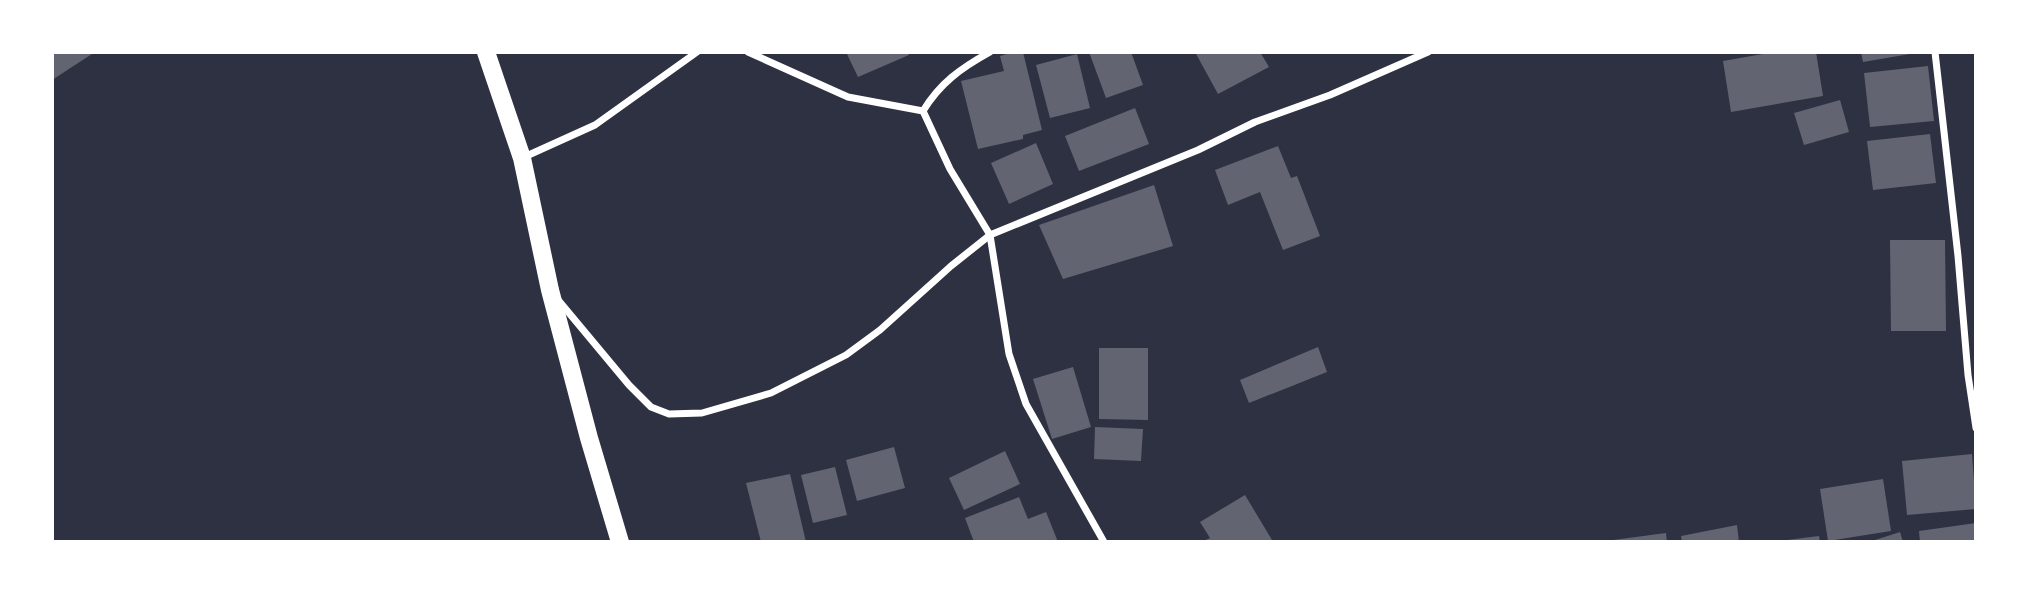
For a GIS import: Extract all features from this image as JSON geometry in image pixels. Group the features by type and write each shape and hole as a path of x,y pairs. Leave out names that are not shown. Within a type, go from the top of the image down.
{"main road":[{"path":"486,52 522,158 550,290 589,438 620,541"}],"street":[{"path":"522,158 595,125 697,52"},
{"path":"748,52 848,97 923,111"},
{"path":"923,111 936,90 990,52"},
{"path":"550,290 629,385 651,407 669,414 702,413 771,393 846,355 880,330 990,235 1198,150 1255,122 1330,94 1428,52"},
{"path":"1935,52 1958,256 1968,375 1976,428"},
{"path":"923,111 950,169 990,235 1009,354 1026,404 1104,541"}],"building":[{"path":"52,52 95,52 52,80"},
{"path":"846,52 908,52 909,55 858,77"},
{"path":"1023,52 1042,130 1023,135 1023,139 978,149 961,81 1004,71 1000,56"},
{"path":"1089,52 1131,52 1143,85 1106,98"},
{"path":"1195,52 1260,52 1269,67 1218,94"},
{"path":"1774,52 1816,52 1823,96 1731,112 1723,61"},
{"path":"1861,52 1910,52 1910,54 1863,62"},
{"path":"1077,54 1090,108 1050,118 1036,65"},
{"path":"1928,66 1934,121 1870,127 1864,73"},
{"path":"1840,100 1849,132 1804,145 1794,113"},
{"path":"1135,108 1149,144 1079,171 1065,136"},
{"path":"1930,134 1936,183 1873,190 1867,141"},
{"path":"1036,143 1053,184 1009,204 991,163"},
{"path":"1278,146 1291,178 1297,176 1320,236 1283,250 1260,192 1228,205 1215,170"},
{"path":"1154,185 1173,246 1063,279 1039,225"},
{"path":"1890,240 1945,240 1946,331 1891,331"},
{"path":"1318,347 1327,372 1249,403 1240,380"},
{"path":"1099,348 1148,348 1148,420 1099,419"},
{"path":"1073,367 1091,427 1052,439 1033,379"},
{"path":"1095,427 1143,429 1141,461 1094,459"},
{"path":"894,447 905,488 857,501 846,460"},
{"path":"1005,451 1020,484 964,510 949,478"},
{"path":"1972,454 1976,509 1907,515 1902,461"},
{"path":"835,467 847,515 813,523 801,475"},
{"path":"790,474 806,542 761,542 746,483"},
{"path":"1883,479 1891,531 1828,541 1820,489"},
{"path":"1245,495 1272,540 1201,542 1210,538 1200,522"},
{"path":"1019,497 1028,519 1046,512 1058,542 974,542 965,518"},
{"path":"1976,523 1976,542 1920,542 1919,531"},
{"path":"1737,525 1739,542 1682,542 1681,536"},
{"path":"1900,532 1903,542 1872,542 1872,541"},
{"path":"1666,533 1667,542 1613,542 1613,540"},
{"path":"1819,536 1820,542 1787,542 1787,540"}]}
